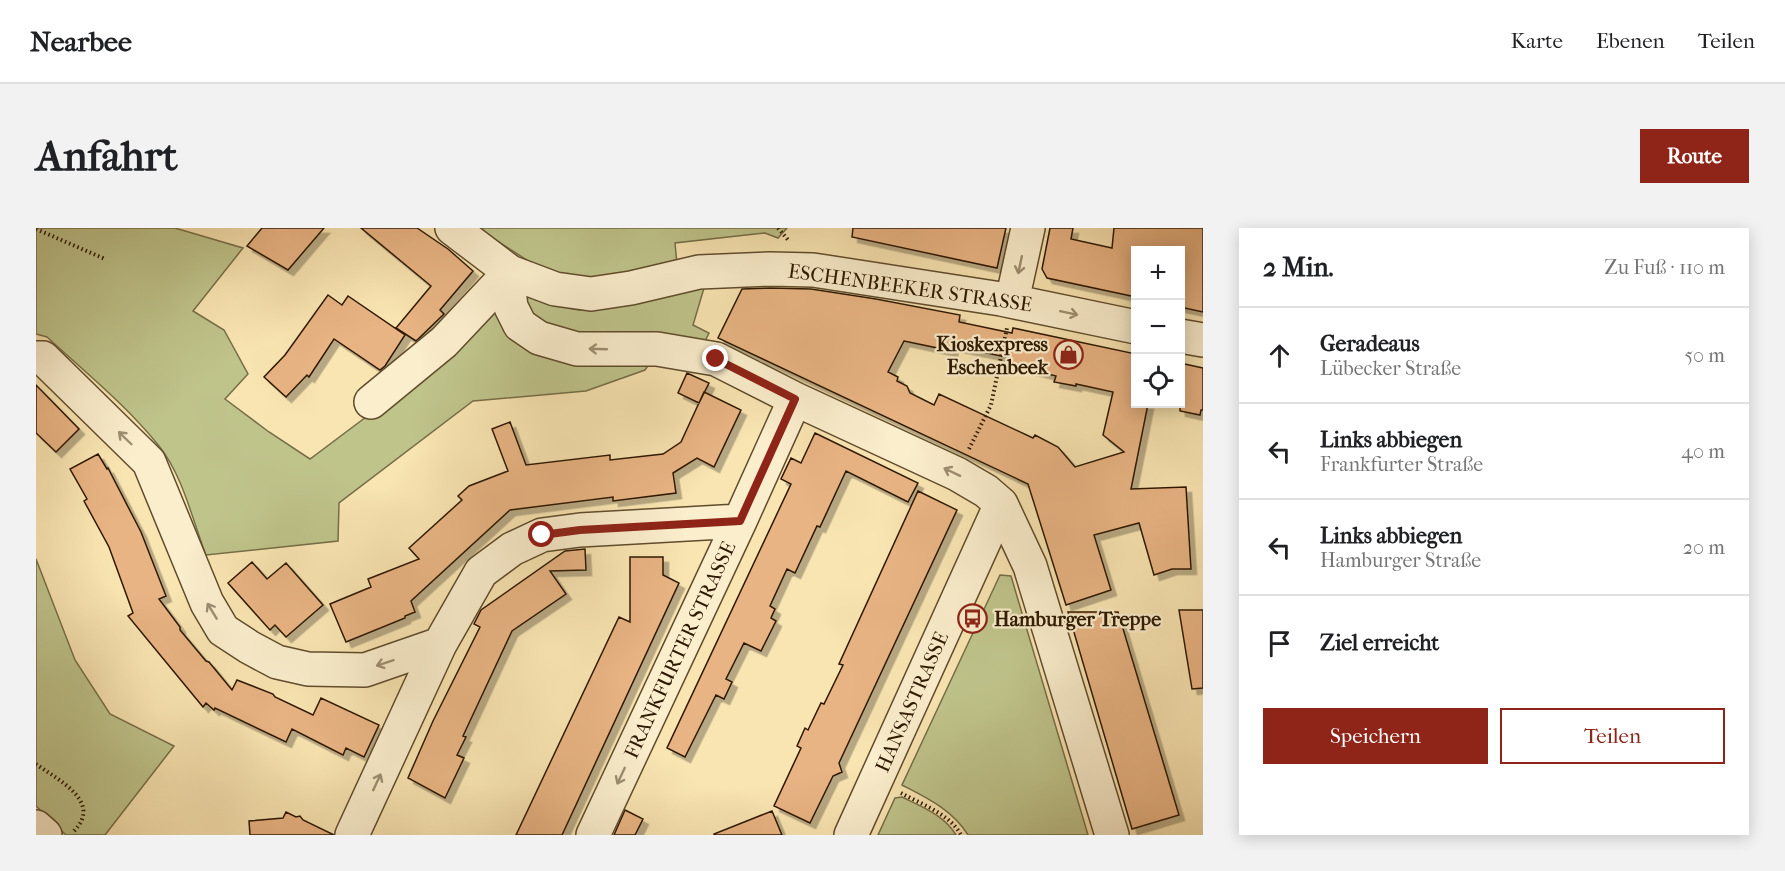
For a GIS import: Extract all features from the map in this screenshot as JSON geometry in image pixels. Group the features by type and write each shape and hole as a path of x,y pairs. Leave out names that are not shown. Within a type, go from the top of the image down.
{"street":[{"name":"ESCHENBEEKER STRASSE","path":"452,228 510,272 555,289 591,294 631,288 699,272 813,270 1010,314 1131,326"},
{"path":"1010,314 1028,228"},
{"path":"510,272 511,307 520,325 539,338 577,349 657,349 716,359 795,399 957,474 986,491 1000,504 1030,566 1112,835"},
{"path":"371,402 444,342 510,272"},
{"path":"1185,337 1203,340"},
{"path":"36,357 43,358 149,462 207,603 223,630 277,662 308,669 365,670 440,644"},
{"name":"FRANKFURTER STRASSE","path":"593,835 795,399"},
{"name":"HANSASTRASSE","path":"851,835 1000,504"},
{"path":"352,835 440,644 481,572 512,549 542,535 580,530 740,521"},
{"path":"36,827 45,835"}],"path":[{"path":"36,229 105,259"},
{"path":"967,455 991,405 1010,314"},
{"path":"36,765 73,791 82,802 83,814 80,826 70,835"},
{"path":"877,780 943,816 958,829 961,835"}],"green space":[{"path":"36,228 175,228 243,248 193,311 224,330 248,374 225,399 310,459 366,417 486,301 507,323 654,357 645,370 586,391 473,401 339,503 338,541 206,555 181,484 159,446 120,403 91,376 47,337 36,334"},
{"path":"477,228 787,228 778,238 765,233 675,243 677,264 581,281 533,264"},
{"path":"704,288 693,325 709,333 703,345 588,341 531,317 521,296 573,309 587,310"},
{"path":"36,559 75,660 110,714 174,746 105,835 66,835 36,806"},
{"path":"1000,575 1011,576 1088,835 968,835 955,818 930,800 902,785"},
{"path":"902,797 939,817 956,835 878,835 895,798"}],"building":[{"path":"262,228 324,228 288,270 247,246"},
{"path":"361,228 417,228 448,249 473,271 440,310 444,314 416,341 396,328 431,286"},
{"path":"853,228 1006,228 997,268 852,237"},
{"path":"1050,228 1073,228 1071,239 1112,248 1114,228 1203,228 1203,312 1185,308 1185,246 1131,246 1131,296 1047,278 1042,269"},
{"path":"742,289 811,289 960,315 959,322 1012,333 1013,328 1131,353 1131,408 1147,408 1131,489 1186,487 1191,569 1172,569 1154,575 1139,523 1094,535 1111,590 1066,605 1028,484 718,338","holes":["904,341 952,351 953,346 1006,357 1005,363 1056,376 1054,382 1113,392 1103,435 1124,452 1075,467 1058,447 1035,435 1033,438 939,394 934,405 910,393 907,386 897,381 898,377 888,372"]},
{"path":"328,295 342,305 348,296 405,335 380,370 334,339 309,377 307,375 286,397 264,377 285,355"},
{"path":"1185,364 1203,368 1203,410 1200,415 1180,411 1180,408 1185,408"},
{"path":"687,373 709,383 699,403 678,393"},
{"path":"36,385 79,429 56,452 36,433"},
{"path":"704,392 741,410 714,467 697,458 673,473 676,493 613,501 613,497 510,510 411,601 415,612 346,642 330,604 371,587 368,579 419,559 409,548 462,500 458,496 469,486 508,471 492,429 510,422 526,465 610,455 610,460 663,454 681,442"},
{"path":"815,433 918,483 908,502 846,471 795,573 787,569 770,606 775,609 771,618 776,621 761,651 744,643 726,679 732,682 724,699 716,695 685,757 667,748 791,484 781,479 791,458 801,463"},
{"path":"98,454 108,468 141,532 166,596 159,599 180,630 206,661 232,690 237,680 273,694 313,715 321,698 379,725 364,757 346,748 343,755 292,729 286,742 215,708 214,710 206,703 203,707 128,616 133,613 109,547 70,469"},
{"path":"918,491 957,510 839,763 842,772 833,776 810,823 774,806 801,748 797,746 805,728 808,730 821,703 824,704 843,665 839,664"},
{"path":"585,549 586,570 550,571 566,594 512,631 463,736 466,737 457,755 464,758 445,798 408,778 433,721 480,627 474,624 481,610 565,551"},
{"path":"630,557 663,557 663,575 679,583 562,835 516,835 619,617 630,622"},
{"path":"252,562 267,579 286,563 323,605 286,637 275,625 270,630 228,583"},
{"path":"1179,610 1203,610 1203,688 1192,689"},
{"path":"1068,612 1118,612 1179,815 1132,829"},
{"path":"625,810 643,819 635,835 614,835"},
{"path":"772,811 782,835 714,835 714,834"},
{"path":"286,812 296,817 300,816 303,820 334,835 250,835 249,821 283,818"}],"place":[{"name":"Kioskexpress Eschenbeek","path":"1069,355"},
{"name":"Hamburger Treppe","path":"973,619"}],"route":[{"path":"542,535 580,530 740,521 795,399 716,359"}]}
